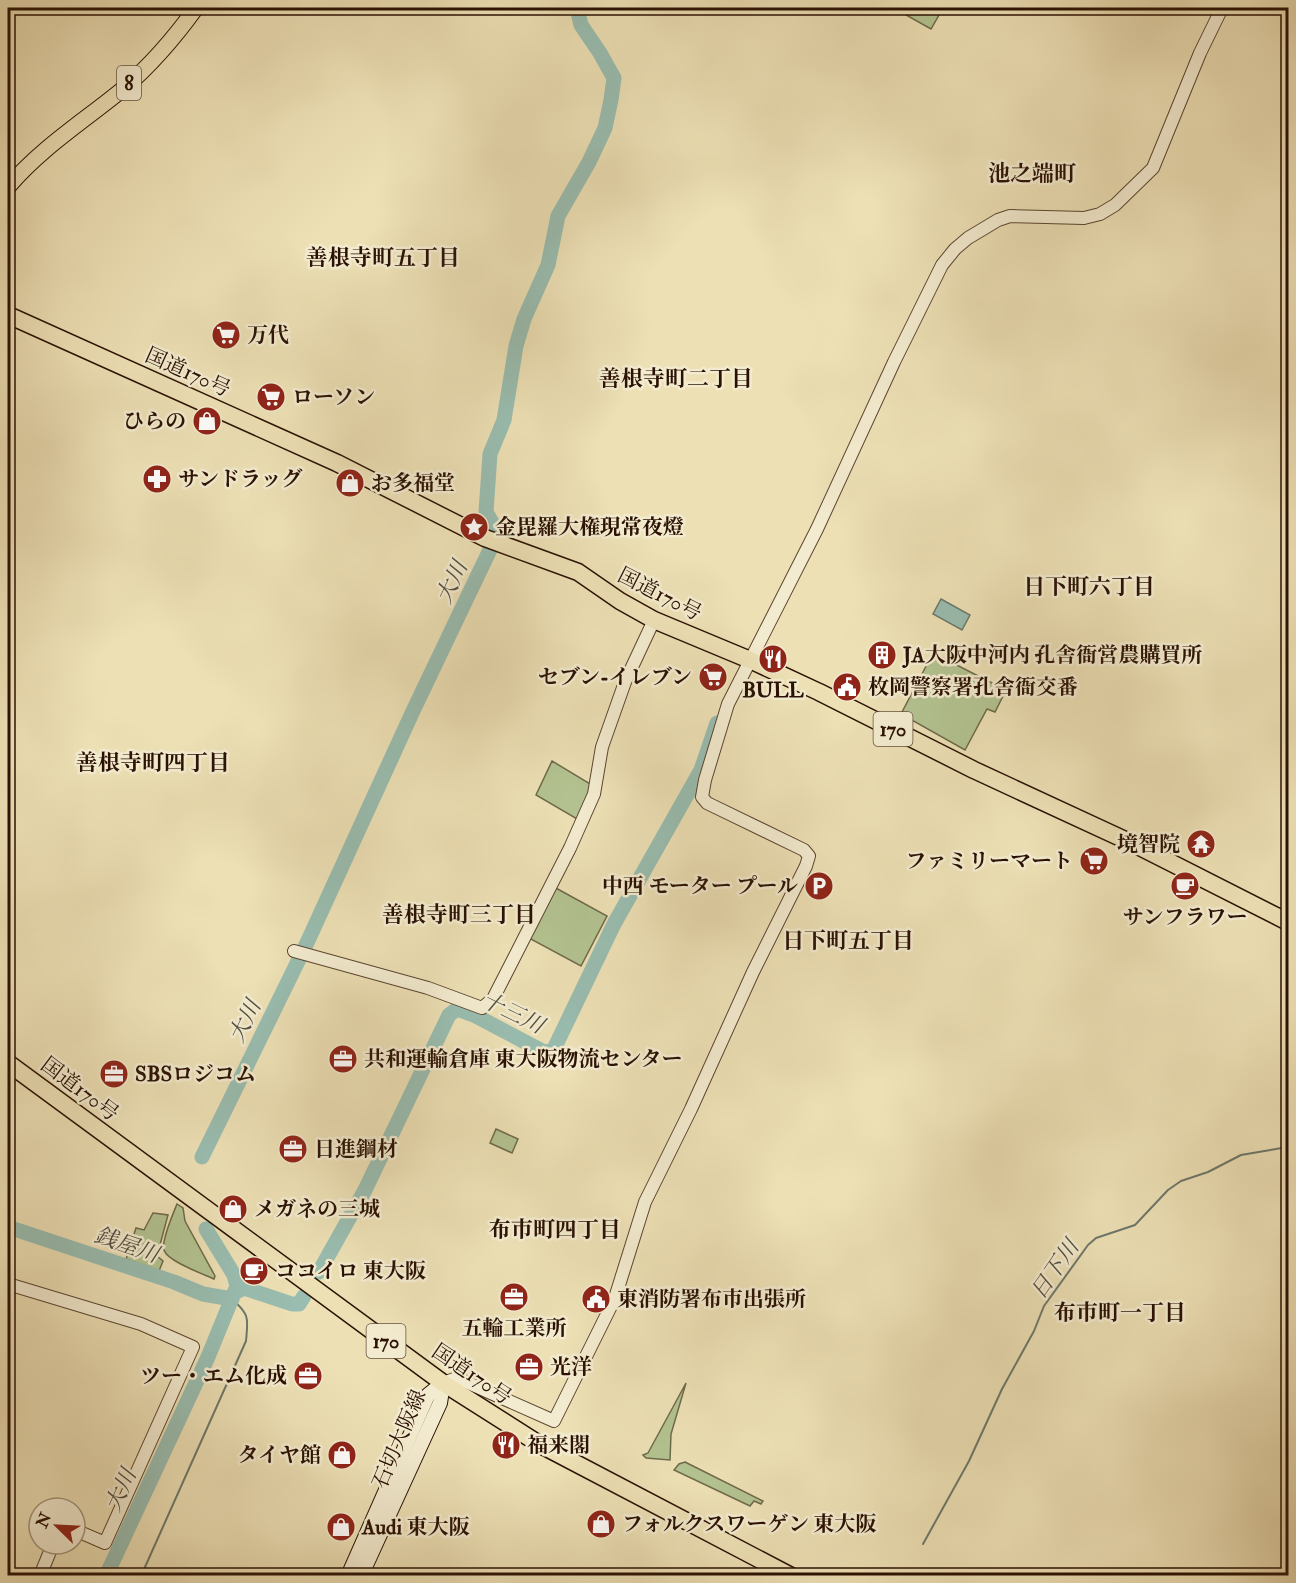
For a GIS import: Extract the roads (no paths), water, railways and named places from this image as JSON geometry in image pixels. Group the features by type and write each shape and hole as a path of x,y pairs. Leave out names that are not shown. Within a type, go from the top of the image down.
{"highway":[{"name":"国道170号","path":"8,315 337,463 491,541 578,572 620,601 654,620 819,692 981,774 1136,845 1288,922"},
{"name":"国道170号","path":"8,1063 443,1383 548,1449 791,1575"}],"main road":[{"name":"8","path":"8,187 28,165 144,70 196,8"},
{"name":"石切大阪線","path":"348,1575 428,1395 443,1383"},
{"name":"石切大阪線","path":"362,1575 440,1403 443,1383"}],"street":[{"path":"443,1383 457,1378 554,1421 615,1298 645,1202 809,856 804,850 707,803 702,797 728,704 817,529 894,362 942,265 968,238 998,220 1010,216 1084,218 1100,214 1115,205 1153,168 1200,53 1222,8"},
{"path":"294,951 428,988 482,1008 493,999 570,848 594,794 602,747 625,682 654,620"},
{"path":"8,1284 141,1324 193,1347 105,1542 87,1535"},
{"path":"40,1575 48,1556"}],"water":[{"path":"941,599 970,615 962,630 933,614"}],"waterway":[{"name":"大川","path":"202,1157 306,945 413,711 498,533 486,512 490,454 504,420 516,346 524,319 548,265 558,216 589,162 605,128 611,100 614,78 581,25 577,8"},
{"name":"十三川","path":"319,1272 365,1190 449,1015 457,1009 476,1016 544,1052 553,1051 614,924 701,770 717,723"},
{"name":"日下川","path":"923,1544 969,1461 1002,1389 1034,1331 1044,1306 1088,1245 1096,1238 1135,1225 1168,1190 1181,1181 1208,1172 1241,1155 1288,1147"},
{"name":"銭屋川","path":"8,1227 174,1282 203,1294 232,1299"},
{"name":"大川","path":"106,1576 208,1357 237,1286 234,1275 206,1229"},
{"name":"十三川","path":"234,1293 244,1288 292,1304 299,1304 304,1296"},
{"path":"141,1576 246,1341 245,1313 232,1299"}],"place":[{"name":"万代","path":"226,335"},
{"name":"ローソン","path":"271,397"},
{"name":"ひらの","path":"207,421"},
{"name":"サンドラッグ","path":"157,479"},
{"name":"お多福堂","path":"350,483"},
{"name":"金毘羅大権現常夜燈","path":"474,527"},
{"name":"JA大阪中河内 孔舎衙営農購買所","path":"882,655"},
{"name":"BULL","path":"773,659"},
{"name":"セブン-イレブン","path":"713,677"},
{"name":"枚岡警察署孔舎衙交番","path":"847,687"},
{"name":"境智院","path":"1201,844"},
{"name":"ファミリーマート","path":"1094,861"},
{"name":"中西 モーター プール","path":"819,886"},
{"name":"サンフラワー","path":"1185,886"},
{"name":"共和運輸倉庫 東大阪物流センター","path":"343,1059"},
{"name":"SBSロジコム","path":"114,1074"},
{"name":"日進鋼材","path":"293,1149"},
{"name":"メガネの三城","path":"233,1209"},
{"name":"ココイロ 東大阪","path":"254,1271"},
{"name":"五輪工業所","path":"514,1297"},
{"name":"東消防署布市出張所","path":"596,1299"},
{"name":"光洋","path":"529,1367"},
{"name":"ツー・エム化成","path":"308,1376"},
{"name":"福来閣","path":"506,1445"},
{"name":"タイヤ館","path":"342,1455"},
{"name":"フォルクスワーゲン 東大阪","path":"601,1524"},
{"name":"Audi 東大阪","path":"341,1527"}],"district":[{"name":"池之端町","path":"1032,173"},
{"name":"善根寺町五丁目","path":"383,257"},
{"name":"善根寺町二丁目","path":"676,378"},
{"name":"日下町六丁目","path":"1089,586"},
{"name":"善根寺町四丁目","path":"153,762"},
{"name":"善根寺町三丁目","path":"459,914"},
{"name":"日下町五丁目","path":"848,940"},
{"name":"布市町四丁目","path":"555,1229"},
{"name":"布市町一丁目","path":"1120,1312"}]}
